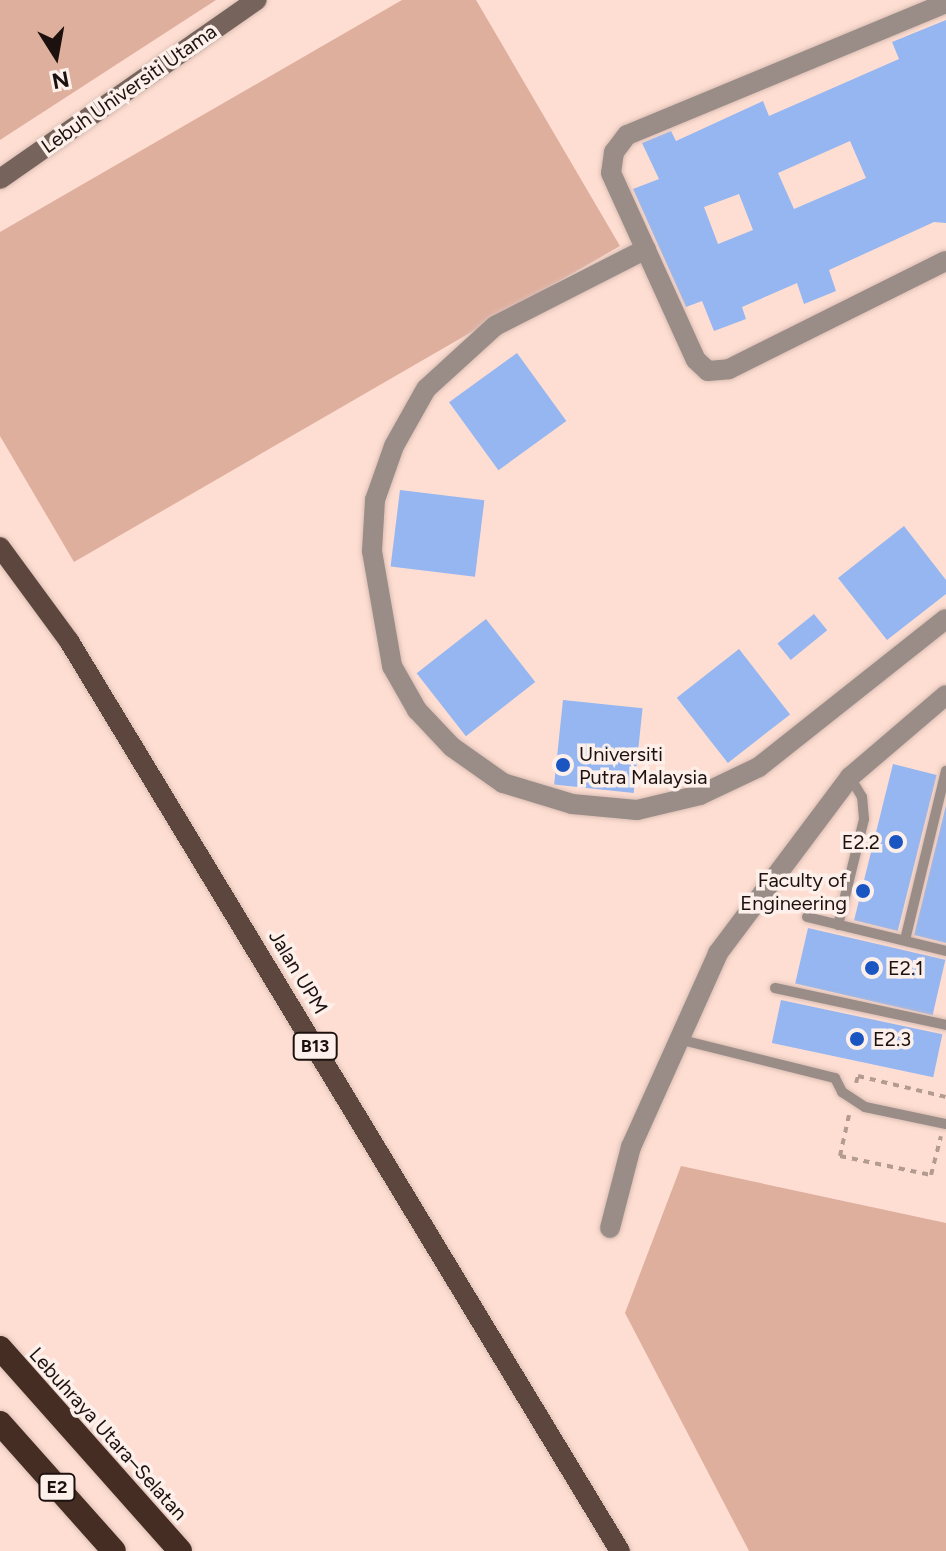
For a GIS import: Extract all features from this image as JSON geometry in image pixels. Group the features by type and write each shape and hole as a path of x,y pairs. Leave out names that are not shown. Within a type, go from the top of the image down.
{"highway":[{"name":"Lebuhraya Utara–Selatan","path":"0,1348 180,1551"},
{"name":"E2","path":"0,1423 114,1551"}],"main road":[{"name":"Lebuh Universiti Utama","path":"0,179 257,0"},
{"name":"Jalan UPM","path":"0,547 69,641 620,1551"}],"street":[{"path":"946,3 627,135 614,152 611,173 696,360 708,371 729,369 946,261"},
{"path":"646,249 495,326 426,389 394,446 375,500 373,564 392,666 417,710 452,747 503,783 572,804 637,810 700,795 759,767 946,619"},
{"path":"610,1228 631,1147 718,953 850,777 946,695"}],"lane":[{"path":"905,940 946,771"},
{"path":"838,925 864,819 862,797 850,777"},
{"path":"807,917 946,951"},
{"path":"775,988 946,1025"},
{"path":"678,1039 835,1078 842,1092 865,1107 946,1124"}],"shaded area":[{"path":"0,0 216,0 0,140"},
{"path":"402,0 476,0 620,246 74,562 0,436 0,232"},
{"path":"681,1166 946,1223 946,1551 749,1551 625,1313"}],"building":[{"path":"946,20 946,223 934,222 829,270 836,291 804,304 797,283 742,307 746,319 714,331 702,301 686,307 633,189 659,179 642,143 671,131 676,141 763,101 769,116 899,59 892,42","holes":["850,141 866,178 794,209 778,173","739,194 753,230 718,244 704,207"]},
{"path":"517,353 566,421 498,470 449,402"},
{"path":"400,490 484,500 475,577 391,566"},
{"path":"904,526 946,580 946,594 887,640 838,578"},
{"path":"814,614 827,630 791,660 777,644"},
{"path":"486,619 535,682 466,736 417,673"},
{"path":"739,649 790,714 728,763 677,698"},
{"path":"563,700 643,708 634,793 554,785"},
{"name":"E2.2","path":"893,764 937,775 898,931 854,920"},
{"path":"946,805 946,943 914,935"},
{"name":"E2.1","path":"808,928 945,960 933,1015 795,984"},
{"name":"E2.3","path":"781,1000 942,1034 933,1077 772,1043"}],"place":[{"name":"Universiti Putra Malaysia","path":"563,765"},
{"name":"E2.2","path":"896,842"},
{"name":"Faculty of Engineering","path":"863,891"},
{"name":"E2.1","path":"872,968"},
{"name":"E2.3","path":"857,1039"}]}
